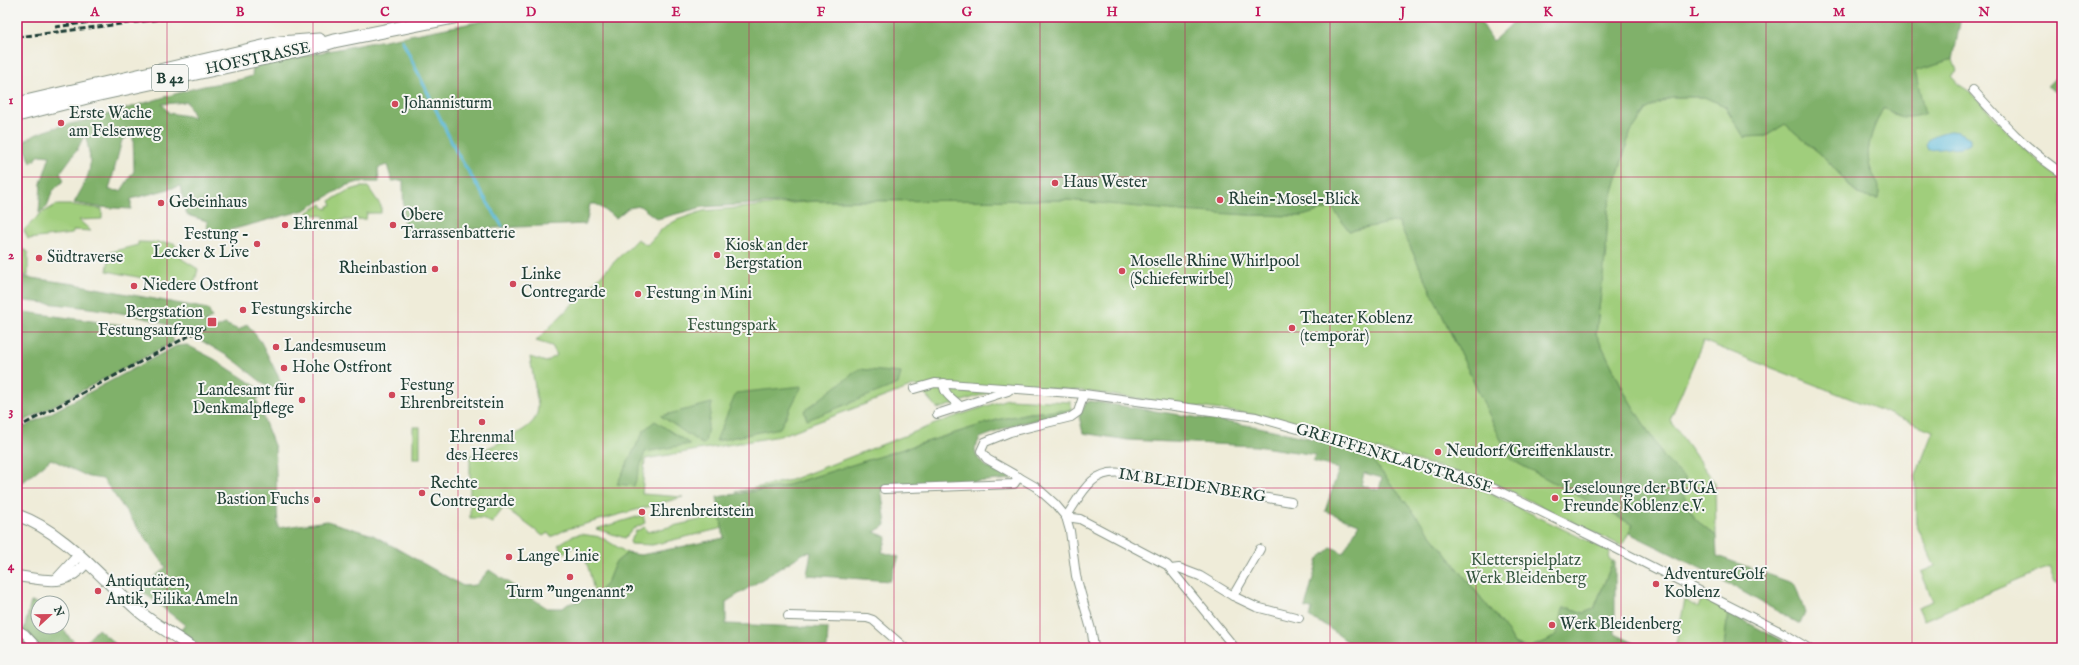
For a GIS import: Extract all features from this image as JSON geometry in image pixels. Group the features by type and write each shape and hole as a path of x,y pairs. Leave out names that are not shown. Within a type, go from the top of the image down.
{"main road":[{"name":"HOFSTRASSE","path":"17,115 124,88 311,48 334,41 454,17"},
{"name":"HOFSTRASSE","path":"17,104 280,43 334,41"},
{"path":"17,515 43,528 83,559 143,614 192,648"}],"street":[{"path":"1973,90 2030,149 2062,173"},
{"name":"GREIFFENKLAUSTRASSE","path":"914,389 930,383 944,383 1084,394 1256,417 1476,480 1593,536 1783,633 1808,648"},
{"path":"944,383 943,388 945,392 960,406"},
{"name":"GREIFFENKLAUSTRASSE","path":"937,414 998,393 1019,389"},
{"path":"1084,394 1078,412 1070,417 1010,432 985,442 982,447 983,456 1036,486 1066,517 1070,531 1076,576 1092,633 1094,648"},
{"name":"IM BLEIDENBERG","path":"1066,517 1092,480 1107,473 1123,473 1291,502"},
{"path":"884,489 1014,484 1019,477"},
{"path":"1066,517 1080,518 1161,561 1171,569 1210,620 1235,648"},
{"path":"1233,596 1260,549"},
{"path":"17,576 56,580 71,577 83,559"},
{"path":"1171,569 1179,568 1200,576 1233,596 1266,611 1299,618"},
{"path":"788,616 867,618 873,620 905,648"},
{"path":"17,630 25,634 38,648"}],"green space":[{"path":"503,17 1478,17 1493,41 1519,17 1961,17 1953,60 1915,71 1925,114 1913,117 1903,117 1894,114 1884,107 1873,130 1868,154 1871,170 1879,186 1878,199 1869,198 1858,194 1824,157 1785,124 1766,136 1744,137 1725,106 1704,97 1671,97 1647,109 1630,133 1608,209 1606,250 1596,334 1626,395 1665,459 1685,478 1683,494 1695,519 1716,536 1717,556 1795,584 1805,613 1800,624 1704,570 1629,533 1633,525 1510,459 1398,221 1349,231 1332,207 1302,216 1248,215 1180,211 1067,200 815,201 703,207 657,219 640,206 628,208 616,218 596,204 590,204 586,224 404,232 403,180 392,181 387,165 378,168 379,182 359,182 345,186 305,210 223,232 208,233 207,221 187,215 180,186 131,199 131,209 98,207 74,203 84,184 89,170 90,163 85,134 77,150 60,173 64,180 52,192 47,207 39,213 41,183 50,156 40,155 31,163 27,152 20,145 27,140 35,135 52,129 192,89 252,76 253,67 261,64","holes":["187,102 194,117 169,113 162,104","133,135 134,171 121,191 109,190 122,140"]},
{"path":"1953,60 1957,71 1951,76 1958,84 1972,93 2019,144 2051,172 2062,179 2062,582 2055,582 2049,567 1924,620 1918,607 1933,601 1921,572 1935,566 1916,524 1915,478 1933,431 1703,341 1670,420 1715,483 1716,536 1695,519 1682,494 1685,478 1665,460 1626,395 1596,334 1606,250 1608,209 1630,133 1647,109 1671,97 1704,97 1725,106 1744,137 1766,136 1785,124 1824,157 1857,194 1878,199 1878,184 1871,170 1868,154 1873,130 1884,107 1895,115 1915,71"},
{"path":"2062,71 2062,96 2047,86"},
{"path":"361,187 368,187 381,206 381,213 367,213 366,219 325,221 324,216 308,214 308,212 322,204 324,208 328,209 328,206 332,205 330,201 347,191"},
{"name":"Festungspark","path":"1067,200 1248,215 1302,216 1332,207 1349,231 1398,221 1510,459 1633,525 1622,546 1489,481 1256,415 1084,391 1012,385 938,409 916,385 780,436 645,459 642,494 683,497 567,529 551,537 548,533 543,536 504,507 492,523 482,518 470,518 470,456 523,430 534,420 538,411 530,357 546,362 557,355 552,346 536,341 637,239 647,245 663,228 677,220 703,211 815,201"},
{"path":"56,205 74,205 102,209 102,219 79,220 91,231 74,230 72,234 28,239 24,230 40,214"},
{"path":"138,242 174,243 182,259 198,269 193,288 107,271 110,252 138,245"},
{"path":"22,249 28,252 28,276 17,274 17,263"},
{"path":"17,276 74,284 208,309 212,318 206,321 210,331 225,324 239,330 247,324 261,342 286,392 271,388 231,358 189,334 170,326 149,319 105,310 17,300"},
{"path":"17,311 137,327 172,337 174,342 17,425 17,409 24,405 17,398"},
{"path":"187,345 214,359 260,389 263,396 256,399 275,448 278,528 327,521 373,535 463,586 476,585 489,570 547,608 563,608 568,604 595,596 607,583 615,563 627,553 641,555 724,538 717,497 781,487 997,420 1029,413 1071,410 1062,415 1017,424 980,438 975,448 976,454 983,464 1013,479 973,482 950,481 926,485 881,487 886,525 874,532 887,537 882,552 899,557 890,581 807,575 811,552 804,553 726,602 726,624 828,628 827,648 202,648 179,632 185,625 139,589 166,567 103,479 89,477 51,459 17,487 17,431 176,346"},
{"path":"859,369 901,373 898,384 807,420 804,411"},
{"path":"802,386 780,428 716,441 736,393"},
{"path":"1007,399 1071,402 1071,410 1029,413 997,420 781,487 736,492 791,480 948,419"},
{"path":"1090,401 1259,427 1322,441 1369,456 1508,632 1514,643 1523,648 1356,648 1325,625 1310,618 1312,609 1305,608 1318,559 1332,547 1343,553 1359,524 1325,511 1339,469 1312,461 1316,455 1256,446 1128,440 1083,433 1079,416 1086,403","holes":["1364,473 1382,478 1379,490 1361,485"]},
{"path":"712,403 705,443 702,444 661,416"},
{"path":"655,421 690,444 645,452 634,486 617,484 644,430"},
{"path":"413,427 420,427 420,458 413,458"},
{"name":"Kletterspielplatz Werk Bleidenberg","path":"1369,456 1483,490 1610,552 1609,559 1613,561 1594,609 1583,613 1570,608 1558,631 1551,639 1545,642 1527,648 1514,643 1508,632"},
{"path":"643,515 645,523 633,529 625,538 596,529"},
{"path":"721,515 723,528 652,545 631,544 630,541 636,531 645,527 647,532"},
{"path":"580,534 601,537 627,553 615,563 607,583 595,596 583,554 575,546 564,553 558,545 572,536"},
{"path":"1613,561 1615,562 1615,634 1645,648 1527,648 1545,642 1554,636 1559,626 1563,608 1570,608 1583,613 1594,609"},
{"path":"1703,597 1728,612 1724,648 1675,648 1685,600 1698,607"},
{"path":"30,606 30,635 68,635 81,647 98,629 119,647 17,648 17,633 24,629"},
{"path":"1728,612 1786,643 1793,648 1724,648"}],"water":[{"path":"1949,131 1960,133 1970,138 1970,143 1962,147 1928,150 1926,145 1929,139 1935,135"}],"waterway":[{"path":"402,40 457,153 502,226"}],"railway":[{"path":"55,27 126,17"},
{"path":"17,37 177,17"},
{"path":"17,428 213,323"}],"place":[{"name":"Johannisturm","path":"395,104"},
{"name":"Erste Wache am Felsenweg","path":"61,123"},
{"name":"Haus Wester","path":"1055,183"},
{"name":"Rhein-Mosel-Blick","path":"1220,200"},
{"name":"Gebeinhaus","path":"161,203"},
{"name":"Ehrenmal","path":"285,225"},
{"name":"Obere Tarrassenbatterie","path":"393,225"},
{"name":"Festung - Lecker & Live","path":"257,244"},
{"name":"Kiosk an der Bergstation","path":"717,255"},
{"name":"Südtraverse","path":"39,258"},
{"name":"Rheinbastion","path":"435,269"},
{"name":"Moselle Rhine Whirlpool (Schieferwirbel)","path":"1122,271"},
{"name":"Linke Contregarde","path":"513,284"},
{"name":"Niedere Ostfront","path":"134,286"},
{"name":"Festung in Mini","path":"638,294"},
{"name":"Festungskirche","path":"243,310"},
{"name":"Bergstation Festungsaufzug","path":"212,322"},
{"name":"Theater Koblenz (temporär)","path":"1292,328"},
{"name":"Landesmuseum","path":"276,347"},
{"name":"Hohe Ostfront","path":"284,368"},
{"name":"Festung Ehrenbreitstein","path":"392,395"},
{"name":"Landesamt für Denkmalpflege","path":"302,400"},
{"name":"Ehrenmal des Heeres","path":"482,422"},
{"name":"Neudorf/Greiffenklaustr.","path":"1438,452"},
{"name":"Rechte Contregarde","path":"422,493"},
{"name":"Leselounge der BUGA Freunde Koblenz e.V.","path":"1555,498"},
{"name":"Bastion Fuchs","path":"317,500"},
{"name":"Ehrenbreitstein","path":"642,512"},
{"name":"Lange Linie","path":"509,557"},
{"name":"Turm \"ungenannt\"","path":"570,577"},
{"name":"AdventureGolf Koblenz","path":"1656,584"},
{"name":"Antiqutäten, Antik, Eilika Ameln","path":"98,591"},
{"name":"Werk Bleidenberg","path":"1552,625"}]}
